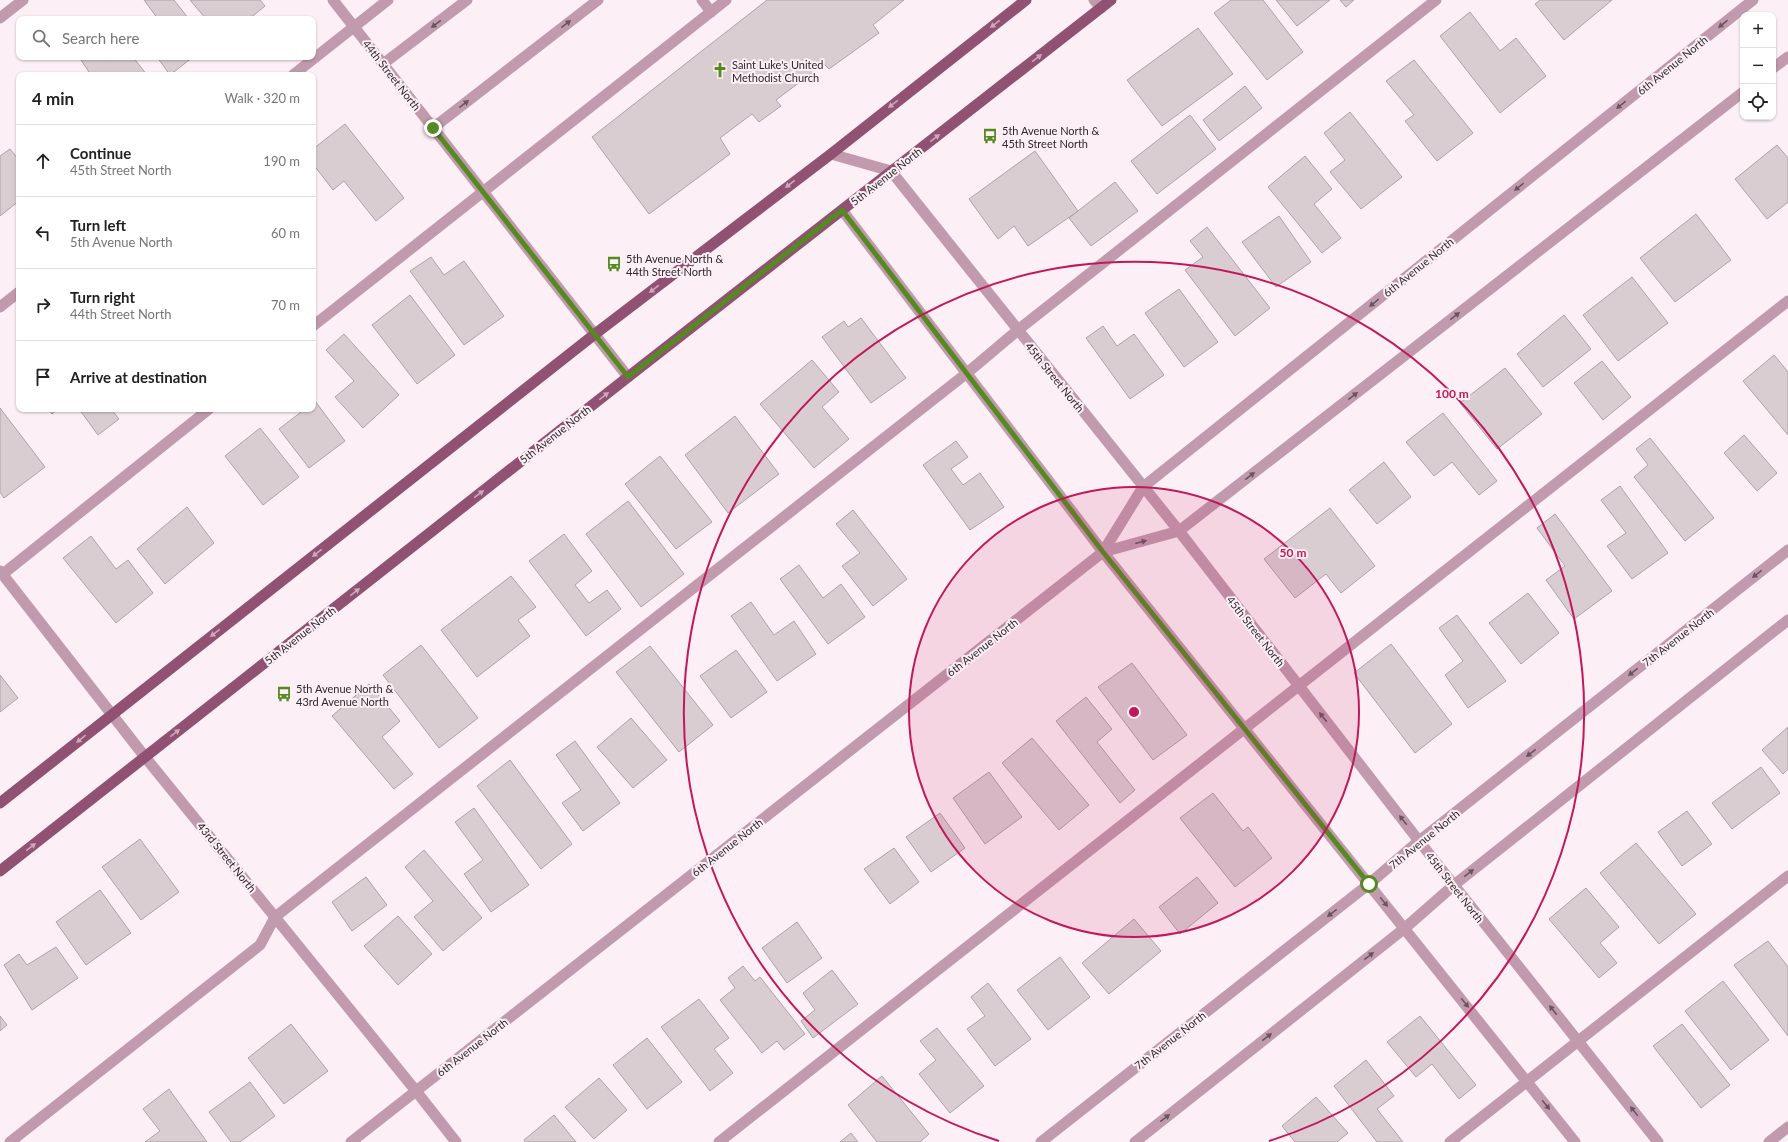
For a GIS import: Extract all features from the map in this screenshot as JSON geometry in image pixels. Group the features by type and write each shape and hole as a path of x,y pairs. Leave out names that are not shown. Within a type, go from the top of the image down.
{"main road":[{"path":"0,803 595,334 831,154 1026,0"},
{"name":"5th Avenue North","path":"0,871 842,210 1097,4 1111,0"}],"street":[{"path":"0,18 23,0"},
{"name":"44th Street North","path":"333,0 628,377"},
{"path":"316,57 388,0"},
{"path":"383,64 467,0"},
{"path":"433,128 598,0"},
{"path":"702,0 711,12"},
{"path":"316,324 726,0"},
{"path":"10,1142 260,945 275,918 967,373 1018,330 1436,0"},
{"name":"6th Avenue North","path":"351,1142 1103,552 1144,487 1753,0"},
{"path":"1776,66 1788,57"},
{"path":"297,72 312,60"},
{"name":"6th Avenue North","path":"1103,552 1179,532 1740,94"},
{"path":"831,154 891,171"},
{"name":"45th Street North","path":"891,171 1144,487 1419,841 1658,1142"},
{"path":"842,210 1103,552 1575,1142"},
{"path":"0,307 16,294"},
{"path":"719,1142 1788,302"},
{"path":"1,573 205,412"},
{"name":"7th Avenue North","path":"1041,1142 1369,884 1419,841 1788,550"},
{"name":"43rd Street North","path":"1,573 145,757 456,1142"},
{"path":"1134,1142 1405,928 1454,885 1788,620"},
{"path":"1450,1142 1788,876"},
{"path":"1769,1142 1788,1127"}],"building":[{"path":"144,0 174,0 187,16 156,16"},
{"path":"190,0 260,0 265,6 253,16 203,16"},
{"path":"767,0 904,0 873,25 879,33 829,69 824,64 776,100 781,106 759,122 752,114 720,138 730,154 649,214 592,137"},
{"path":"1231,0 1263,0 1303,52 1267,80 1214,13"},
{"path":"1276,0 1330,0 1297,26"},
{"path":"1340,0 1354,0 1346,7"},
{"path":"1540,0 1612,0 1564,40 1535,4"},
{"path":"1470,12 1500,51 1516,38 1546,76 1500,113 1440,36"},
{"path":"1198,28 1233,74 1162,126 1127,80"},
{"path":"81,60 135,60 145,72 89,72"},
{"path":"159,60 189,60 174,72 168,72"},
{"path":"1414,60 1473,133 1437,161 1405,121 1414,115 1386,81"},
{"path":"1245,86 1262,108 1219,141 1203,120"},
{"path":"1350,112 1402,177 1361,209 1330,172 1345,160 1324,133"},
{"path":"1190,115 1216,149 1157,194 1131,161"},
{"path":"345,124 404,198 376,221 344,181 333,190 316,168 316,147"},
{"path":"1777,145 1788,158 1788,202 1767,219 1735,179"},
{"path":"10,149 16,156 16,203 0,216 0,156"},
{"path":"1035,151 1078,211 1028,246 1014,226 998,239 969,199"},
{"path":"1305,156 1332,189 1314,204 1341,238 1322,253 1268,187"},
{"path":"1115,182 1138,211 1091,246 1069,218"},
{"path":"1696,214 1731,260 1675,302 1640,258"},
{"path":"1279,216 1311,262 1276,287 1242,242"},
{"path":"1207,227 1270,308 1235,336 1185,270 1203,257 1190,241"},
{"path":"431,257 444,275 464,261 504,316 464,345 410,271"},
{"path":"1632,277 1668,323 1618,361 1583,315"},
{"path":"1179,289 1218,342 1184,367 1145,313"},
{"path":"410,295 455,355 417,384 372,325"},
{"path":"1564,315 1591,349 1543,387 1517,354"},
{"path":"861,318 906,378 871,403 822,337 844,321 848,327"},
{"path":"1103,326 1117,346 1134,334 1164,375 1130,399 1086,338"},
{"path":"344,334 399,395 363,428 335,397 354,381 326,350"},
{"path":"1774,355 1788,372 1788,435 1743,381"},
{"path":"812,360 839,392 822,407 849,439 814,468 760,404"},
{"path":"1602,361 1631,397 1603,420 1574,383"},
{"path":"1505,368 1542,414 1497,449 1460,403"},
{"path":"316,402 345,441 309,468 279,429 301,412 316,412"},
{"path":"0,408 45,467 4,498 0,492"},
{"path":"81,412 113,412 119,419 98,435"},
{"path":"1443,413 1497,481 1479,495 1452,462 1434,476 1406,442"},
{"path":"735,416 779,474 728,513 685,455"},
{"path":"260,428 299,477 263,505 225,456"},
{"path":"1744,435 1777,473 1757,491 1724,453"},
{"path":"1650,438 1714,518 1685,541 1634,477 1648,465 1636,449"},
{"path":"956,441 968,457 951,469 963,485 980,473 1004,507 970,530 923,465"},
{"path":"660,456 712,522 676,549 625,484"},
{"path":"1384,462 1411,497 1377,524 1349,490"},
{"path":"1620,486 1668,553 1632,579 1607,546 1626,533 1601,500"},
{"path":"628,501 684,574 641,607 586,534"},
{"path":"187,507 214,543 165,584 137,549"},
{"path":"1330,508 1375,566 1341,593 1326,574 1295,598 1264,559"},
{"path":"853,510 907,579 873,606 842,566 860,553 836,524"},
{"path":"1555,514 1612,591 1574,619 1546,580 1565,566 1537,528"},
{"path":"564,534 592,571 575,585 589,603 607,590 621,609 586,636 529,561"},
{"path":"91,536 116,569 128,560 153,593 116,623 63,558"},
{"path":"799,565 823,598 841,584 865,617 828,644 780,579"},
{"path":"511,576 536,607 518,620 530,636 477,677 441,630"},
{"path":"1528,593 1559,633 1521,664 1489,623"},
{"path":"751,602 774,635 794,621 816,654 777,681 731,616"},
{"path":"1457,615 1506,681 1468,708 1445,675 1463,661 1439,628"},
{"path":"1391,644 1452,724 1415,753 1354,673"},
{"path":"421,645 478,718 439,748 383,675"},
{"path":"650,646 713,725 679,752 616,672"},
{"path":"736,650 767,692 731,718 700,676"},
{"path":"1132,663 1187,735 1153,760 1098,687"},
{"path":"0,675 18,698 0,712"},
{"path":"369,684 400,721 382,737 413,774 394,789 332,716"},
{"path":"1086,697 1112,729 1097,742 1135,790 1120,803 1056,721"},
{"path":"631,718 667,760 633,788 597,747"},
{"path":"1788,727 1788,769 1783,774 1762,750"},
{"path":"1032,738 1089,805 1059,830 1002,763"},
{"path":"575,741 620,803 583,831 562,803 581,790 556,755"},
{"path":"510,760 572,844 541,869 477,786"},
{"path":"1761,767 1780,793 1732,829 1712,803"},
{"path":"989,772 1022,817 985,844 953,798"},
{"path":"1213,793 1243,831 1248,827 1272,858 1235,887 1180,818"},
{"path":"474,808 529,885 491,912 464,874 483,860 455,822"},
{"path":"1687,811 1712,844 1682,866 1658,832"},
{"path":"940,813 965,848 931,872 906,837"},
{"path":"140,839 179,892 141,920 102,867"},
{"path":"1636,843 1696,914 1659,944 1600,873"},
{"path":"894,848 919,882 890,904 864,869"},
{"path":"424,850 482,918 443,951 414,917 433,901 405,867"},
{"path":"366,877 387,905 352,931 332,902"},
{"path":"1197,877 1218,903 1180,934 1159,907"},
{"path":"1586,888 1619,927 1600,943 1617,963 1599,978 1549,919"},
{"path":"100,890 131,933 86,965 56,922"},
{"path":"398,916 432,954 398,985 364,946"},
{"path":"1134,919 1161,951 1109,994 1082,963"},
{"path":"797,922 822,958 787,983 762,948"},
{"path":"1768,941 1788,967 1788,1036 1734,965"},
{"path":"56,947 78,978 32,1010 4,965 19,954 27,965"},
{"path":"1060,957 1090,997 1048,1030 1017,990"},
{"path":"743,966 755,981 760,977 805,1034 784,1050 777,1041 762,1053 720,1000 735,988 728,978"},
{"path":"832,970 858,1004 813,1038 801,1021 815,1010 803,993"},
{"path":"1723,981 1769,1040 1731,1070 1685,1011"},
{"path":"988,983 1031,1039 995,1066 967,1029 985,1016 971,997"},
{"path":"699,999 729,1038 714,1049 733,1073 710,1091 661,1027"},
{"path":"0,1016 7,1025 0,1031"},
{"path":"1420,1016 1476,1085 1459,1099 1432,1064 1416,1077 1387,1042"},
{"path":"291,1024 328,1071 284,1104 248,1058"},
{"path":"1682,1024 1730,1085 1701,1108 1653,1046"},
{"path":"937,1028 984,1086 950,1113 919,1074 936,1060 920,1041"},
{"path":"647,1038 682,1082 647,1109 613,1065"},
{"path":"1366,1060 1394,1096 1377,1109 1403,1142 1377,1142 1334,1086"},
{"path":"882,1076 929,1134 920,1142 877,1142 848,1105"},
{"path":"599,1078 627,1110 594,1139 565,1107"},
{"path":"250,1082 275,1116 240,1142 231,1142 209,1112"},
{"path":"169,1089 207,1142 145,1142 160,1131 143,1109"},
{"path":"1316,1097 1348,1133 1337,1142 1295,1142 1282,1126"},
{"path":"554,1115 576,1142 525,1142 524,1140"},
{"path":"851,1133 858,1142 840,1142"}],"place":[{"name":"Saint Luke's United Methodist Church","path":"720,70"},
{"name":"5th Avenue North & 45th Street North","path":"990,136"},
{"name":"5th Avenue North & 44th Street North","path":"614,264"},
{"name":"5th Avenue North & 43rd Avenue North","path":"284,694"}],"route":[{"path":"433,128 628,377 842,210 1103,552 1369,884"}]}
